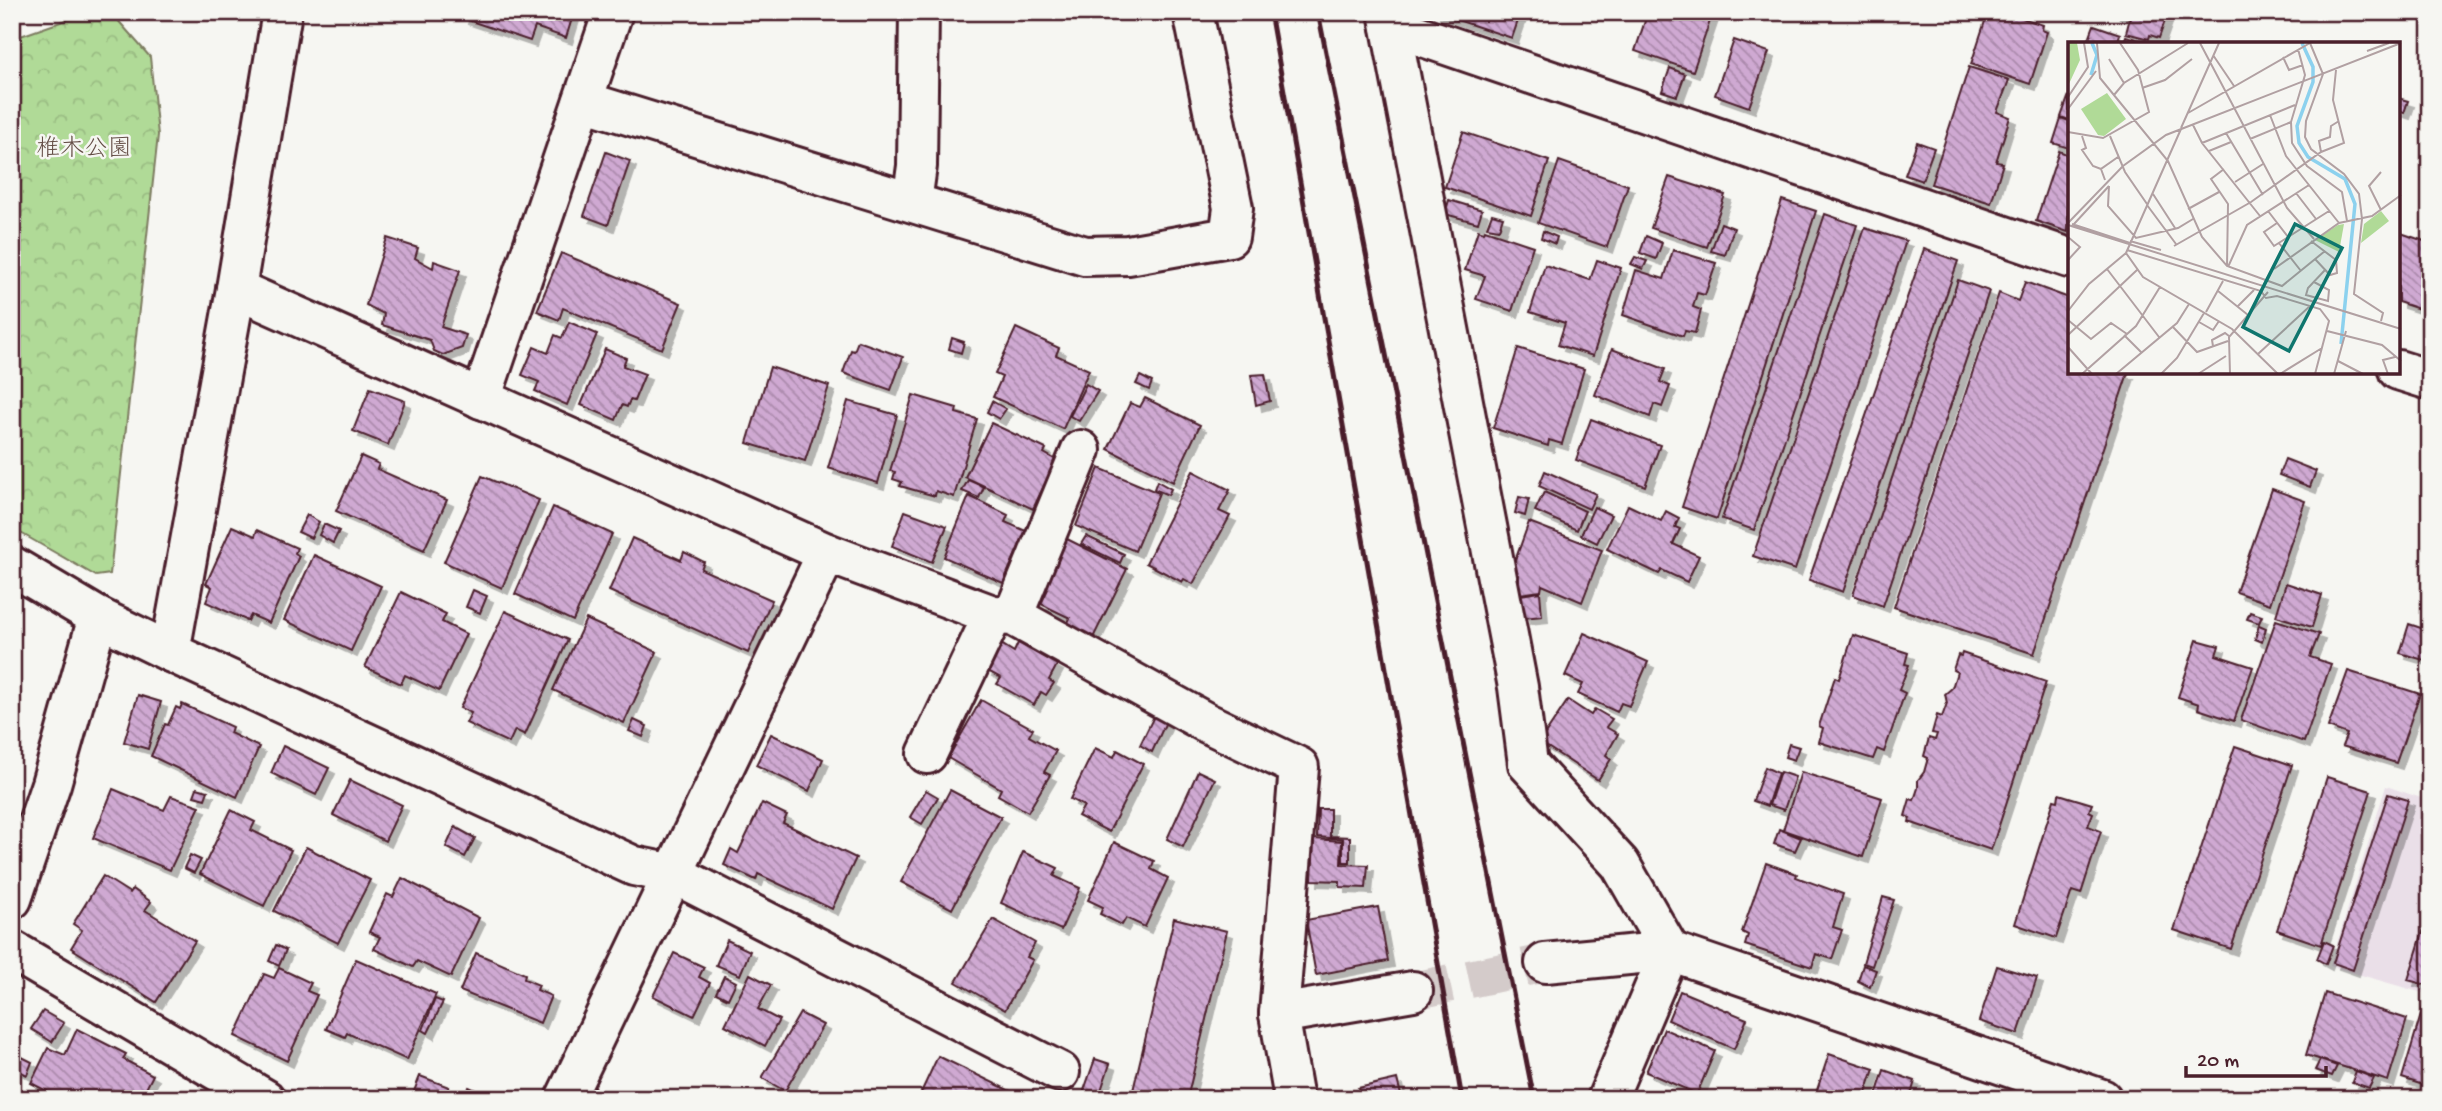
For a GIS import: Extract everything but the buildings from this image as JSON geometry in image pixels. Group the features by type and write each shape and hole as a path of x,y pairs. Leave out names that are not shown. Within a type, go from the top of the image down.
{"street":[{"path":"170,652 236,289 282,12"},
{"path":"481,399 613,12"},
{"path":"912,202 917,166 919,12"},
{"path":"583,101 1085,256 1128,255 1229,237 1233,208 1193,12"},
{"path":"1390,19 2068,258"},
{"path":"1390,19 1518,687 1528,764 1620,864 1670,951"},
{"path":"236,289 827,553 1003,615 1207,723 1298,767 1279,1014 1294,1099"},
{"path":"2400,371 2430,380"},
{"path":"927,754 1003,615 1081,450"},
{"path":"565,1099 827,553"},
{"path":"12,566 98,617 170,652 634,866 674,874 1060,1072"},
{"path":"12,899 51,783 98,617"},
{"path":"12,950 265,1099"},
{"path":"1607,1099 1670,951"},
{"path":"1545,962 1670,951 2102,1099"},
{"path":"1279,1014 1413,991"}],"shaded area":[{"path":"2386,786 2430,801 2430,995 2330,966"}],"green space":[{"name":"椎木公園","path":"89,12 116,18 150,57 158,135 110,574 96,576 12,528 12,39"}],"tunnel":[{"path":"1413,991 1545,963"}],"railway":[{"path":"1270,12 1462,1099"},
{"path":"1318,12 1534,1099"}]}
